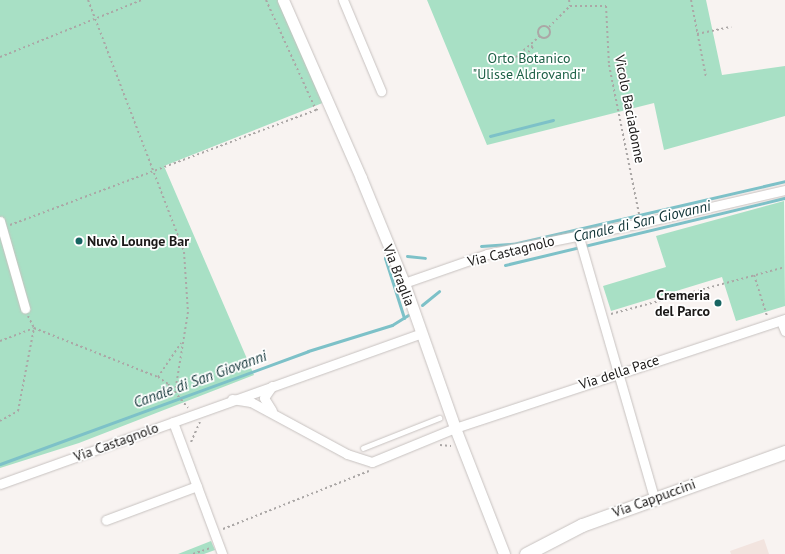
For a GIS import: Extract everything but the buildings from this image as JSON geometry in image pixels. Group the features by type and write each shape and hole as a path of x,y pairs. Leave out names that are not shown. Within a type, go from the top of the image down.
{"main road":[{"name":"Via Cappuccini","path":"526,554 582,525 785,452"}],"street":[{"name":"Via Braglia","path":"283,0 361,178 404,283 420,334 504,554"},
{"path":"343,0 381,91"},
{"name":"Via Castagnolo","path":"404,283 487,254 581,243 641,223 785,190"},
{"path":"1,224 24,308"},
{"path":"581,243 616,373 654,498"},
{"path":"783,320 785,331"},
{"name":"Via della Pace","path":"455,428 616,373 783,320"},
{"name":"Via Castagnolo","path":"0,484 173,422 232,399 420,334"},
{"path":"273,385 264,398 275,414"},
{"path":"232,399 251,402 347,454 372,462 455,428"},
{"path":"173,422 222,554"},
{"path":"106,520 197,486"}],"lane":[{"path":"363,448 439,418"}],"path":[{"path":"88,0 184,252 188,312 181,342 175,392"},
{"path":"0,57 142,0"},
{"path":"266,0 316,110"},
{"path":"540,35 549,36 549,27 570,6 569,0"},
{"path":"691,0 706,76"},
{"name":"Vicolo Baciadonne","path":"570,6 606,6 609,65 638,210"},
{"path":"540,35 538,29 542,25 549,27"},
{"path":"697,34 731,28"},
{"path":"531,46 528,43 516,57 520,61 533,47 531,46 540,35"},
{"path":"1,224 154,170 316,110 323,106"},
{"path":"601,317 785,267"},
{"path":"754,275 769,324"},
{"path":"0,422 18,411 34,328 24,308"},
{"path":"0,341 34,328 158,378 175,392 184,404"},
{"path":"158,378 181,342"},
{"path":"194,449 191,442 201,420 199,412"},
{"path":"437,444 447,447 460,442"},
{"path":"221,522 223,529 371,470"}],"shaded area":[{"path":"764,539 769,554 731,554 730,551"}],"green space":[{"path":"0,0 286,0 330,100 164,166 254,375 79,443 0,468"},
{"name":"Orto Botanico \"Ulisse Aldrovandi\"","path":"427,0 706,0 722,75 785,66 785,116 664,150 654,103 487,145"},
{"path":"784,201 785,306 736,321 722,277 611,311 603,286 666,267 656,236"},
{"path":"211,541 215,550 204,554 178,554"}],"waterway":[{"path":"490,136 553,120"},
{"path":"481,246 513,244 785,181"},
{"name":"Canale di San Giovanni","path":"505,265 785,198"},
{"path":"388,254 385,258 404,318"},
{"path":"407,256 425,258"},
{"name":"Canale di San Giovanni","path":"422,305 439,291"},
{"name":"Canale di San Giovanni","path":"0,464 308,351 392,325 408,315"}],"place":[{"name":"Nuvò Lounge Bar","path":"79,241"},
{"name":"Cremeria del Parco","path":"718,303"}]}
